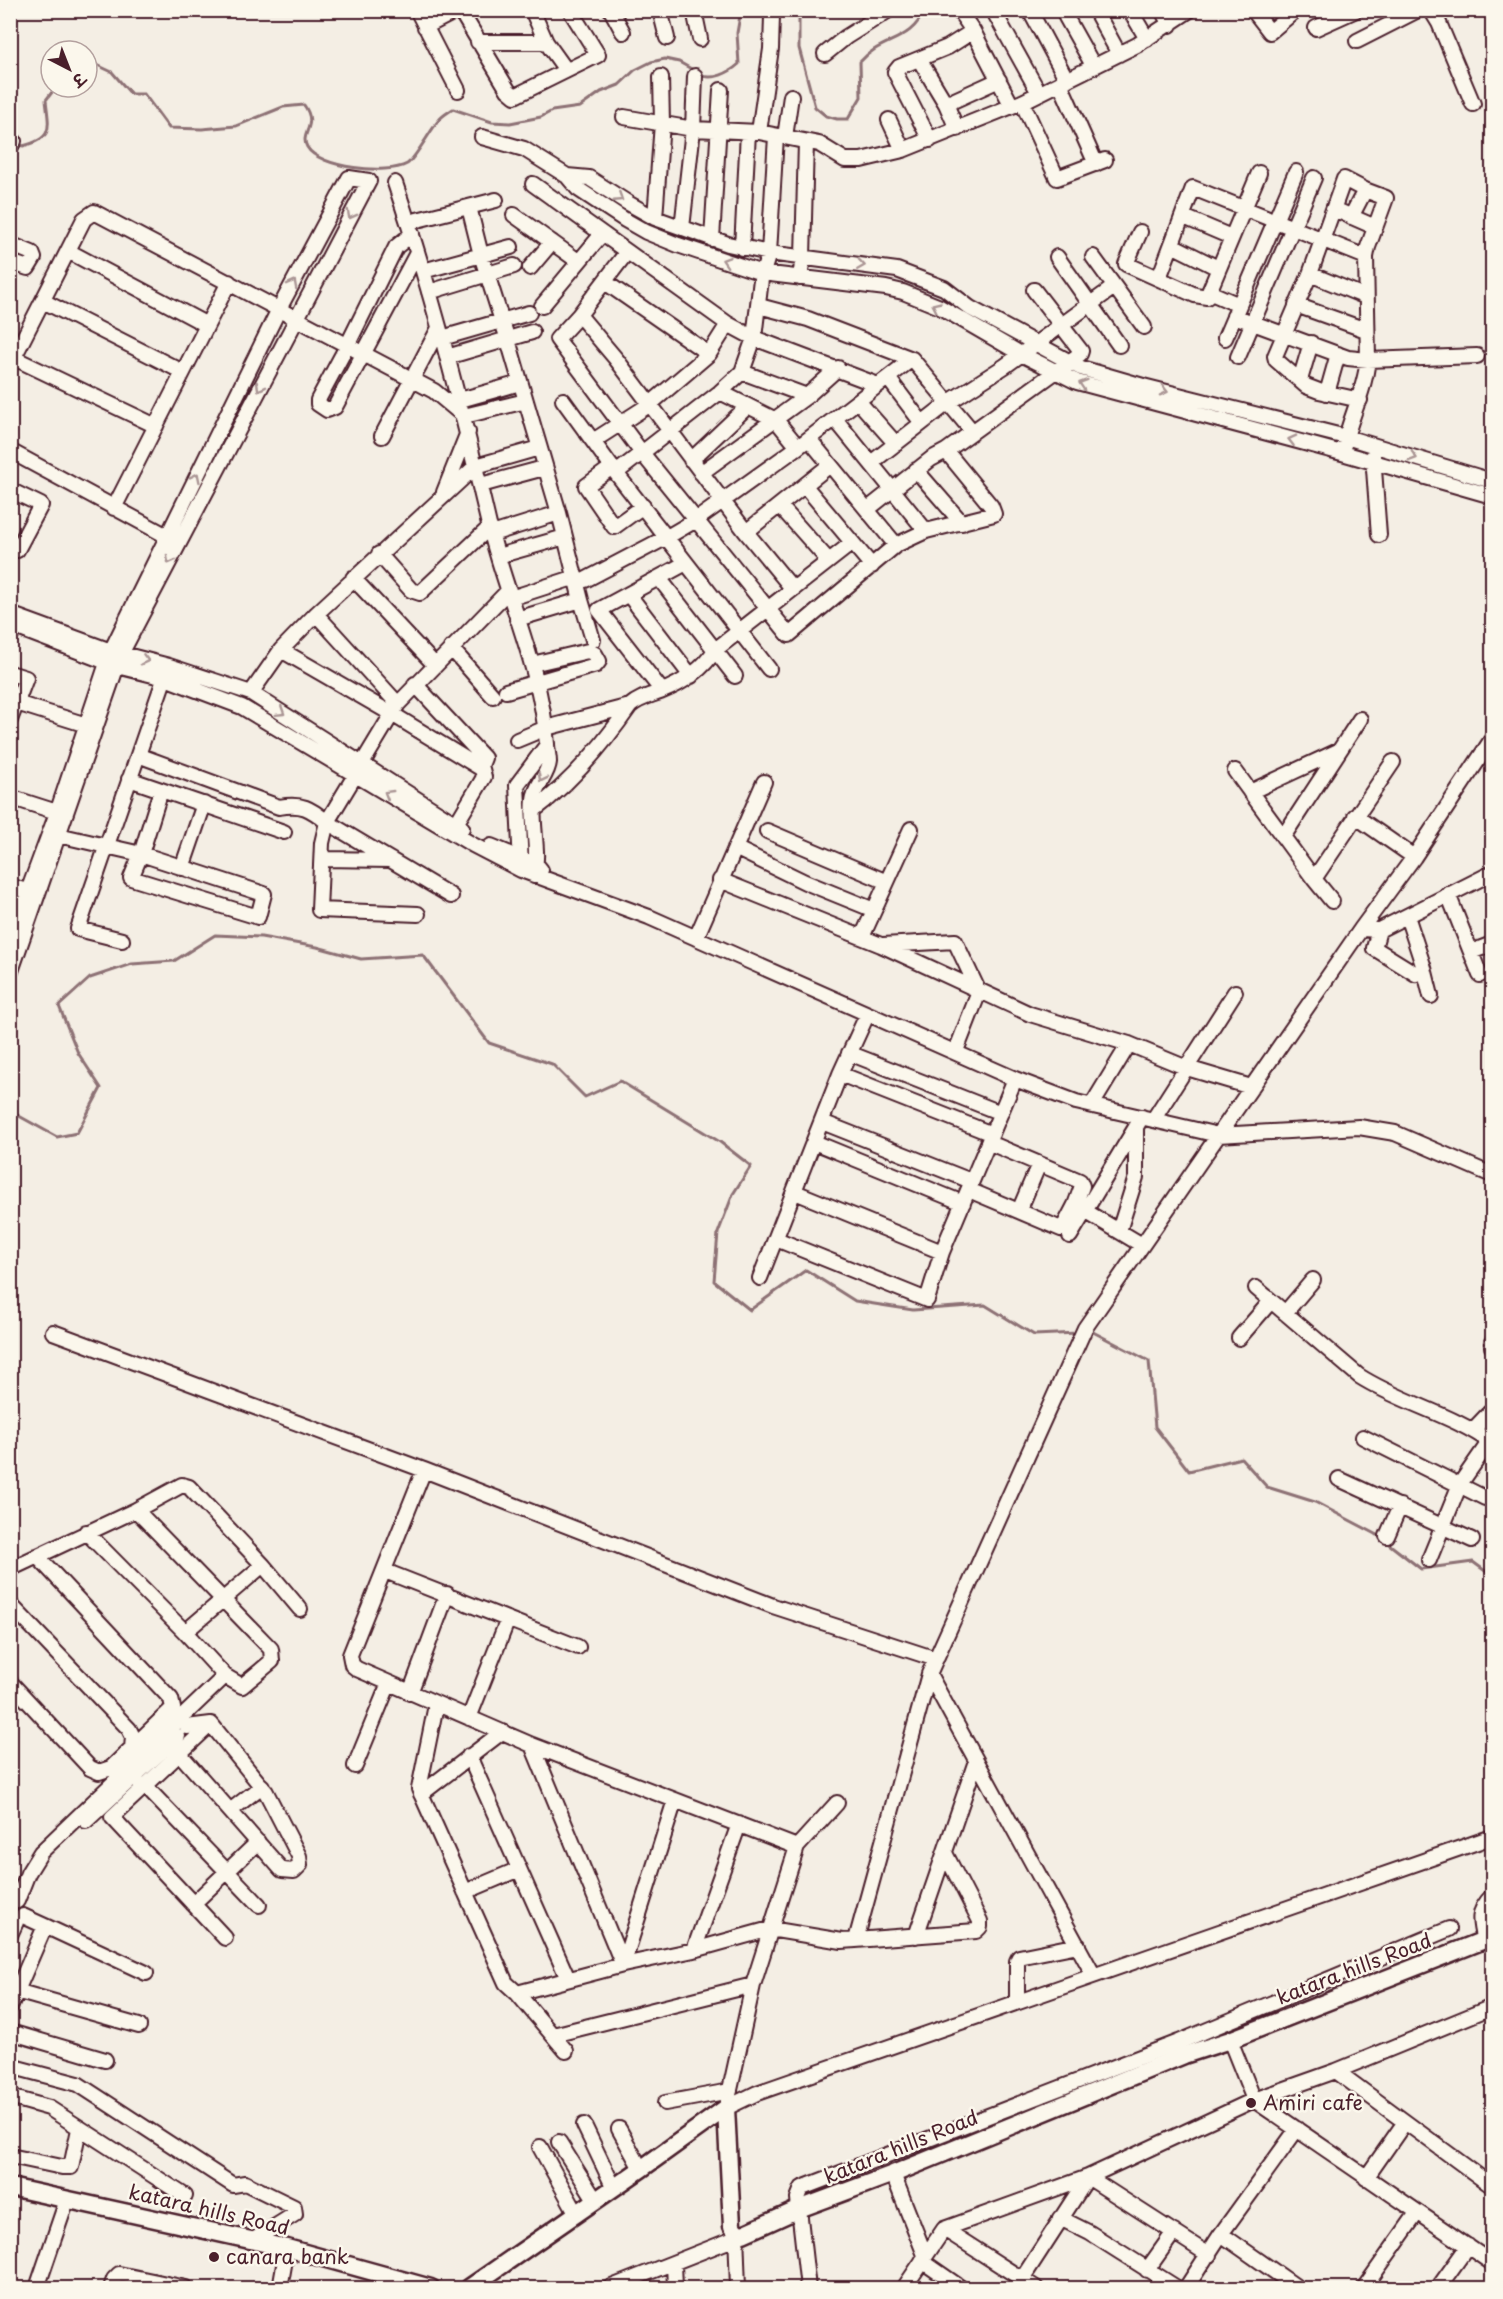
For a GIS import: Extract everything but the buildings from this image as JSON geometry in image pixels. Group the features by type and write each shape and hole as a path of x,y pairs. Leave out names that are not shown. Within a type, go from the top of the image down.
{"main road":[{"name":"katara hills Road","path":"736,2235 893,2174 1181,2048 1230,2040 1488,1939"},
{"path":"469,2289 642,2169 726,2120 732,2226 736,2235"},
{"name":"katara hills Road","path":"10,2187 287,2248 431,2289"}],"street":[{"path":"417,10 458,90"},
{"path":"425,27 459,10 508,90 515,96 598,55 570,10"},
{"path":"532,10 546,42 566,70"},
{"path":"611,10 623,32"},
{"path":"660,10 667,38"},
{"path":"694,10 700,39"},
{"path":"825,54 846,37 889,10"},
{"path":"993,10 1040,93"},
{"path":"1095,10 1119,54"},
{"path":"1130,10 1147,39"},
{"path":"1162,10 1170,25"},
{"path":"624,117 693,129 753,132 781,137 819,144 845,160 861,160 903,150 1017,104 1147,39 1190,10"},
{"path":"1253,10 1270,32 1296,10"},
{"path":"1357,41 1418,10"},
{"path":"1431,10 1439,23 1473,104"},
{"path":"960,12 973,31 999,80 1017,104 1057,178 1100,162 1030,11"},
{"path":"1316,28 1354,11"},
{"path":"742,248 753,132 771,49 772,16"},
{"path":"1066,17 1094,67"},
{"path":"930,140 895,72 899,67 948,47 973,31"},
{"path":"478,42 546,42"},
{"path":"919,59 946,104 957,129"},
{"path":"682,228 693,129 695,76"},
{"path":"655,218 662,123 661,77"},
{"path":"946,104 999,80"},
{"path":"712,239 721,90"},
{"path":"643,506 614,527 586,486 642,453 742,372 754,338 761,280 769,253 781,137 791,96"},
{"path":"889,120 903,150"},
{"path":"482,137 524,149 567,176 578,189 646,232 761,280 800,278 903,292 940,307 1077,382 1492,496"},
{"path":"800,278 803,257 806,142"},
{"path":"1225,338 1296,172"},
{"path":"1140,232 1126,264 1195,295 1206,297 1259,173"},
{"path":"567,176 589,178 628,204 655,218 742,248 897,270 944,288 970,308 1081,368 1346,437 1492,481"},
{"path":"10,974 32,893 114,659 166,536 279,309 349,178 369,181 114,659"},
{"path":"1238,357 1314,178"},
{"path":"1342,453 1360,400 1368,360 1366,257 1386,198 1344,179 1310,274 1283,333 1276,360 1306,386 1360,400"},
{"path":"395,183 460,400 498,556 538,681 549,764 535,792 533,811 536,870"},
{"path":"533,184 728,324 754,338 883,382 922,423"},
{"path":"1159,278 1184,217 1193,188 1366,257"},
{"path":"1351,217 1365,190"},
{"path":"417,253 335,407 327,410 321,407 318,400 396,247 410,228 495,200"},
{"path":"469,207 544,468 565,537 581,578 581,600 593,640"},
{"path":"1334,209 1375,227"},
{"path":"156,426 12,362 84,219 94,212 434,391 464,416"},
{"path":"514,215 578,261"},
{"path":"1184,217 1231,237"},
{"path":"542,306 602,234"},
{"path":"530,268 552,242"},
{"path":"10,244 32,253 34,258 28,268 10,262"},
{"path":"1172,245 1218,268"},
{"path":"423,271 511,247"},
{"path":"68,251 207,325"},
{"path":"627,252 579,315 557,339 642,453 789,635 896,545 926,531 994,514 991,506 946,451"},
{"path":"1057,257 1119,345"},
{"path":"1092,257 1144,327"},
{"path":"429,292 514,266"},
{"path":"1310,274 1366,297"},
{"path":"114,508 229,282"},
{"path":"605,282 709,354"},
{"path":"871,464 1016,350 1037,343 1114,287"},
{"path":"868,509 916,470 946,451 1081,351 1034,290"},
{"path":"1209,292 1252,323 1348,358 1368,360 1477,356"},
{"path":"43,302 183,372"},
{"path":"1296,305 1366,330"},
{"path":"759,306 808,319 912,359 972,431"},
{"path":"382,436 411,380 441,333 529,313"},
{"path":"579,315 616,359 746,532 792,588"},
{"path":"593,441 649,405 709,354 728,324"},
{"path":"447,357 532,332"},
{"path":"1300,380 1311,344"},
{"path":"1327,393 1338,354"},
{"path":"418,914 319,910 322,843 327,822 395,709 415,684 510,594 581,578 667,537 696,520 804,443 912,359"},
{"path":"701,473 776,420 838,368"},
{"path":"742,372 807,396"},
{"path":"460,400 520,382"},
{"path":"1125,396 1129,382"},
{"path":"720,392 776,420 830,465 896,545"},
{"path":"563,400 614,470 769,669"},
{"path":"464,416 526,401"},
{"path":"858,401 896,444"},
{"path":"1199,416 1204,401"},
{"path":"691,460 748,406"},
{"path":"834,419 926,531"},
{"path":"443,494 468,432"},
{"path":"1372,445 1379,535"},
{"path":"251,693 281,650 353,578 443,494 476,466 539,448"},
{"path":"10,451 166,536"},
{"path":"746,532 830,465"},
{"path":"481,485 544,468"},
{"path":"916,470 962,523"},
{"path":"805,486 872,566"},
{"path":"10,490 41,505 17,550 10,549"},
{"path":"780,506 828,560"},
{"path":"379,554 411,590 420,593 491,531 559,513"},
{"path":"498,556 565,537"},
{"path":"533,811 567,783 638,699 662,691 691,676 706,665 715,650 852,543"},
{"path":"662,691 599,610 686,563"},
{"path":"353,578 435,665"},
{"path":"659,578 735,676"},
{"path":"629,595 691,676"},
{"path":"517,619 581,600"},
{"path":"10,614 114,659"},
{"path":"316,614 395,709"},
{"path":"10,625 114,659 251,693 473,845 536,870 550,880 649,917 1015,1079 1143,1121 1218,1135 1359,1127 1395,1133 1492,1175"},
{"path":"451,648 500,693 596,665 599,661 595,654 588,651 532,664"},
{"path":"281,650 395,709 480,768 484,772 484,777 456,824"},
{"path":"122,940 78,929 167,672"},
{"path":"167,672 242,707 358,768 521,864"},
{"path":"10,673 26,678 14,702 10,720"},
{"path":"415,684 484,758 480,768"},
{"path":"14,702 91,727"},
{"path":"517,740 546,728 630,706"},
{"path":"1283,837 1360,719"},
{"path":"855,1941 929,1674 1083,1333 1361,928 1414,857 1492,739"},
{"path":"521,864 517,790 519,780 535,764 547,746"},
{"path":"1250,792 1339,751"},
{"path":"138,754 279,807 292,805 311,809 327,822 451,896"},
{"path":"1314,879 1392,762"},
{"path":"1235,771 1332,901"},
{"path":"129,779 284,832"},
{"path":"696,938 764,782"},
{"path":"58,835 141,854 264,894 258,917 131,878 141,854 161,790"},
{"path":"517,790 529,802 533,811"},
{"path":"10,797 61,814"},
{"path":"182,868 204,804"},
{"path":"10,940 58,835 61,814"},
{"path":"1355,816 1414,857"},
{"path":"861,937 911,829"},
{"path":"766,831 887,882"},
{"path":"735,848 805,882 874,910"},
{"path":"323,859 393,860"},
{"path":"1361,928 1378,930 1490,874 1492,880"},
{"path":"720,880 881,945 1030,1014 1129,1044 1186,1068 1251,1087"},
{"path":"10,886 32,893"},
{"path":"1448,894 1480,975"},
{"path":"1407,916 1431,996"},
{"path":"1361,928 1374,948 1416,975 1424,968"},
{"path":"1374,948 1378,930"},
{"path":"881,945 955,941 979,992 956,1051"},
{"path":"1471,952 1492,944"},
{"path":"822,1122 895,1151 1060,1229 1080,1208 1143,1121 1186,1068 1235,992"},
{"path":"760,1278 840,1074 867,1015"},
{"path":"1092,1105 1129,1044"},
{"path":"849,1053 1001,1113"},
{"path":"840,1074 916,1104 995,1140 1039,1164 1080,1181 1082,1186 1080,1208 1070,1236"},
{"path":"776,1239 927,1300 942,1252 963,1203 974,1187 995,1140 1001,1113 1015,1079"},
{"path":"916,1104 924,1083"},
{"path":"1119,1231 1136,1177 1143,1121"},
{"path":"814,1142 963,1203"},
{"path":"887,1171 895,1151"},
{"path":"1019,1211 1039,1164"},
{"path":"795,1192 942,1252"},
{"path":"1080,1208 1142,1245"},
{"path":"1285,1313 1313,1280"},
{"path":"1256,1288 1366,1381 1473,1430 1491,1442 1460,1484 1428,1560"},
{"path":"1239,1338 1271,1301"},
{"path":"53,1332 424,1470 773,1606 936,1659"},
{"path":"1492,1342 1492,1347"},
{"path":"1473,1430 1492,1410"},
{"path":"1363,1437 1485,1498"},
{"path":"424,1470 350,1655 352,1665 436,1705 532,1745 797,1847"},
{"path":"1339,1479 1472,1540"},
{"path":"10,1569 136,1510 182,1485 189,1487 263,1565 300,1609"},
{"path":"1387,1536 1400,1506"},
{"path":"112,1817 145,1786 171,1744 231,1683 272,1661 272,1649 136,1510"},
{"path":"86,1532 185,1632 231,1683"},
{"path":"37,1556 171,1700 173,1708 132,1748"},
{"path":"185,1632 263,1565"},
{"path":"385,1570 578,1647"},
{"path":"410,1693 447,1594"},
{"path":"10,1604 129,1729 133,1737 125,1771 105,1804 44,1855"},
{"path":"469,1718 508,1619"},
{"path":"929,1674 1093,1974"},
{"path":"10,1682 90,1768 99,1772 111,1768 125,1771 145,1786 259,1905"},
{"path":"171,1744 231,1683"},
{"path":"356,1766 388,1683"},
{"path":"436,1705 419,1789 506,1983 566,2051"},
{"path":"187,1727 211,1724"},
{"path":"171,1744 282,1870 294,1871 300,1865 299,1856 262,1786 211,1724"},
{"path":"146,1973 16,1915 28,1873 125,1771 211,1724"},
{"path":"421,1794 502,1732"},
{"path":"532,1745 623,1965"},
{"path":"469,1756 568,1979"},
{"path":"916,1936 976,1761"},
{"path":"230,1811 262,1786"},
{"path":"623,1965 675,1800"},
{"path":"726,2120 753,1985 797,1847 837,1803"},
{"path":"105,1804 112,1817 225,1938"},
{"path":"694,1950 739,1824"},
{"path":"726,2120 757,2093 1093,1974 1492,1837"},
{"path":"193,1904 258,1842"},
{"path":"517,1993 770,1929 842,1941 976,1931 980,1927 980,1921 945,1852"},
{"path":"465,1892 519,1869"},
{"path":"1488,1939 1479,1914 1492,1896"},
{"path":"10,2007 45,1926"},
{"path":"808,2289 798,2198 802,2188 1181,2048 1449,1929"},
{"path":"1017,2002 1017,1961 1019,1957 1078,1945"},
{"path":"553,2035 753,1985"},
{"path":"16,1991 139,2026"},
{"path":"904,2289 944,2229 1088,2176 1254,2100 1336,2071 1492,2007"},
{"path":"10,2032 105,2060"},
{"path":"1230,2040 1254,2100 1492,2263"},
{"path":"10,2066 78,2084 233,2185 245,2183 294,2207 295,2214 252,2241"},
{"path":"1336,2071 1492,2185"},
{"path":"665,2103 730,2091"},
{"path":"10,2097 49,2108 185,2196"},
{"path":"1366,2178 1406,2122"},
{"path":"584,2125 614,2188"},
{"path":"10,2157 72,2167 79,2129"},
{"path":"619,2129 642,2169"},
{"path":"1186,2289 1221,2234 1297,2129"},
{"path":"560,2142 596,2201"},
{"path":"540,2147 577,2214"},
{"path":"893,2174 924,2258 961,2289"},
{"path":"1017,2282 1088,2176"},
{"path":"1088,2176 1209,2255"},
{"path":"37,2289 67,2200"},
{"path":"1364,2289 1417,2213"},
{"path":"1060,2218 1090,2233 1177,2289"},
{"path":"944,2229 1017,2282 1036,2289"},
{"path":"1147,2270 1174,2232"},
{"path":"1221,2234 1298,2289"},
{"path":"609,2289 736,2235 738,2289"},
{"path":"1438,2289 1468,2246"},
{"path":"280,2289 287,2248"},
{"path":"674,2263 675,2289"},
{"path":"111,2289 114,2279 119,2274 186,2289"}],"waterway":[{"path":"700,75 705,77 721,75 739,64 737,33 741,10"},
{"path":"799,10 799,48 815,107 826,116 837,119 848,119 861,97 860,62 877,48 912,29 924,10"},
{"path":"99,66 112,72 131,94 144,94 169,128 202,129 236,126 283,107 304,105 310,118 305,142 314,154 339,165 370,169 385,169 407,164 439,120 453,109 492,122 510,123 541,117 552,111 580,107 601,92 619,85 635,70 651,62 665,59 679,62 695,71"},
{"path":"17,142 23,146 45,135 48,125 47,99"},
{"path":"10,1111 57,1137 77,1133 101,1088 78,1053 59,1006 90,978 132,964 174,961 215,935 261,937 317,947 361,959 423,955 489,1043 552,1064 585,1097 620,1081 720,1142 751,1166 733,1194 718,1233 714,1281 750,1310 806,1270 855,1301 913,1310 985,1305 1034,1335 1078,1333"},
{"path":"1088,1332 1093,1332 1149,1361 1155,1427 1189,1471 1241,1458 1267,1487 1315,1502 1376,1534 1421,1569 1473,1562 1492,1576"}],"place":[{"name":"Amiri cafe","path":"1251,2103"},
{"name":"canara bank","path":"214,2257"}]}
